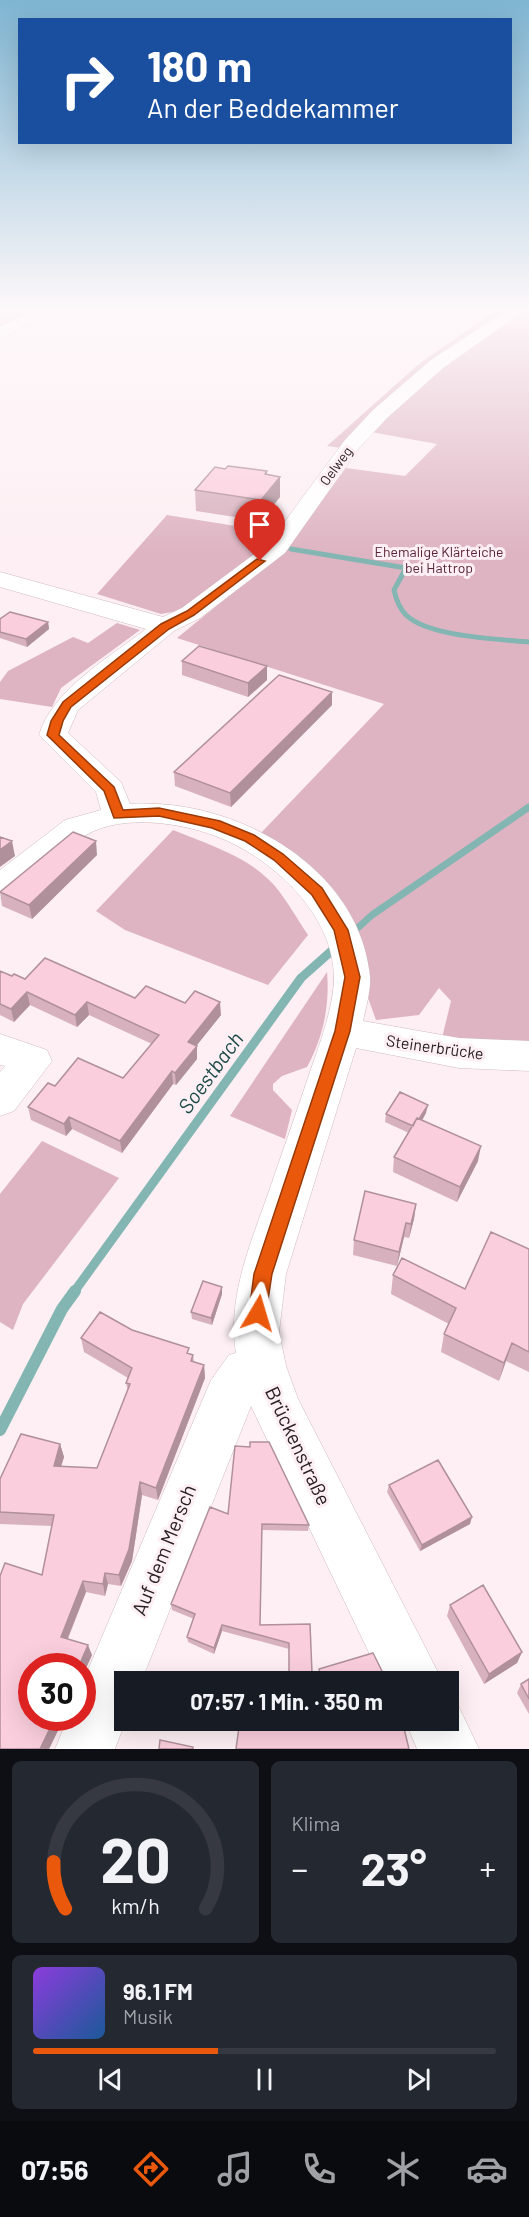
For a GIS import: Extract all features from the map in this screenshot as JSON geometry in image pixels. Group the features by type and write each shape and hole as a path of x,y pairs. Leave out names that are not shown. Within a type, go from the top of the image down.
{"street":[{"name":"Oelweg","path":"118,815 110,789 53,735 67,705 165,626 191,613 277,548 352,444 380,414 408,390"},
{"path":"0,579 165,626"},
{"name":"Brückenstraße","path":"0,887 76,827 118,815 159,812 216,824 249,838 278,857 317,892 341,930 352,977 343,1031 263,1274 256,1332 262,1366 276,1410 408,1671"},
{"name":"Steinerbrücke","path":"343,1031 419,1048 472,1055 529,1056"},
{"path":"0,1049 33,1061 0,1100"},
{"name":"Auf dem Mersch","path":"84,1749 228,1397 246,1372 262,1366"},
{"path":"440,1731 449,1749"}],"green space":[{"path":"390,390 413,390 341,448 327,446"},
{"name":"Ehemalige Klärteiche bei Hattrop","path":"417,390 529,390 529,1043 441,1042 451,1001 439,988 419,1015 376,1020 367,995 365,976 260,834 384,704 177,638 285,550 346,468 405,476 437,444 371,432"},
{"path":"167,515 280,533 270,547 178,611 161,614 97,594"},
{"path":"117,623 140,630 61,688 52,707 0,699 0,682 8,671 73,637 88,643"},
{"path":"173,830 227,852 264,875 283,897 308,935 268,985 125,930 96,911"},
{"path":"327,972 324,1021 313,1056 307,1067 282,1076 273,1084 273,1090 292,1110 285,1139 230,1116"},
{"path":"42,1141 119,1178 23,1304 13,1330 0,1322 0,1194"}],"building":[{"path":"228,466 267,471 265,474 280,477 261,500 195,490 215,467 225,469"},
{"path":"10,612 48,622 26,639 0,632 0,619"},
{"path":"199,646 267,666 248,683 182,661"},
{"path":"279,675 332,692 230,793 174,772"},
{"path":"73,832 96,841 29,905 0,892"},
{"path":"0,837 12,841 0,850"},
{"path":"45,958 135,998 146,986 185,1003 195,991 220,1002 188,1042 197,1046 175,1073 172,1071 120,1141 69,1117 64,1124 28,1107 48,1083 55,1086 78,1058 123,1078 159,1035 87,1002 75,1015 27,992 11,1009 0,1004 0,971 25,979"},
{"path":"400,1092 428,1105 413,1126 386,1114"},
{"path":"417,1118 481,1146 460,1187 394,1157"},
{"path":"365,1191 416,1204 411,1224 406,1223 399,1252 354,1240"},
{"path":"491,1232 529,1249 529,1352 512,1343 504,1363 444,1334 456,1308 393,1275 402,1258 465,1289"},
{"path":"203,1281 222,1287 211,1318 191,1312"},
{"path":"100,1312 132,1330 189,1348 187,1353 193,1355 191,1361 204,1365 156,1488 140,1482 129,1549 119,1575 105,1573 103,1584 83,1581 61,1637 88,1645 85,1653 18,1653 18,1731 49,1731 40,1749 0,1749 0,1576 5,1563 42,1575 54,1515 0,1512 0,1479 21,1434 60,1444 54,1466 97,1468 130,1384 126,1383 132,1368 81,1338"},
{"path":"250,1442 269,1442 309,1525 262,1524 260,1625 310,1624 312,1671 289,1671 289,1643 222,1625 214,1648 187,1637 195,1614 171,1604 210,1507 228,1514 235,1446 250,1447"},
{"path":"438,1460 472,1517 422,1545 389,1485"},
{"path":"483,1585 522,1652 489,1674 450,1605"},
{"path":"373,1653 382,1671 319,1671 319,1669"},
{"path":"529,1679 529,1699 521,1684"},
{"path":"238,1731 405,1731 409,1749 236,1749"},
{"path":"160,1740 193,1747 193,1749 159,1749"}],"waterway":[{"path":"291,549 406,568 394,590 401,609 417,622 464,636 529,642"},
{"name":"Soestbach","path":"351,934 372,915 529,807"},
{"name":"Soestbach","path":"74,1292 301,978 337,946"},
{"name":"Soestbach","path":"0,1430 62,1309 75,1291"}],"route":[{"path":"258,1313 263,1274 343,1031 352,977 341,930 317,892 278,857 249,838 216,824 159,812 118,815 110,789 53,735 57,721 67,705 165,626 191,613 260,561"}]}
